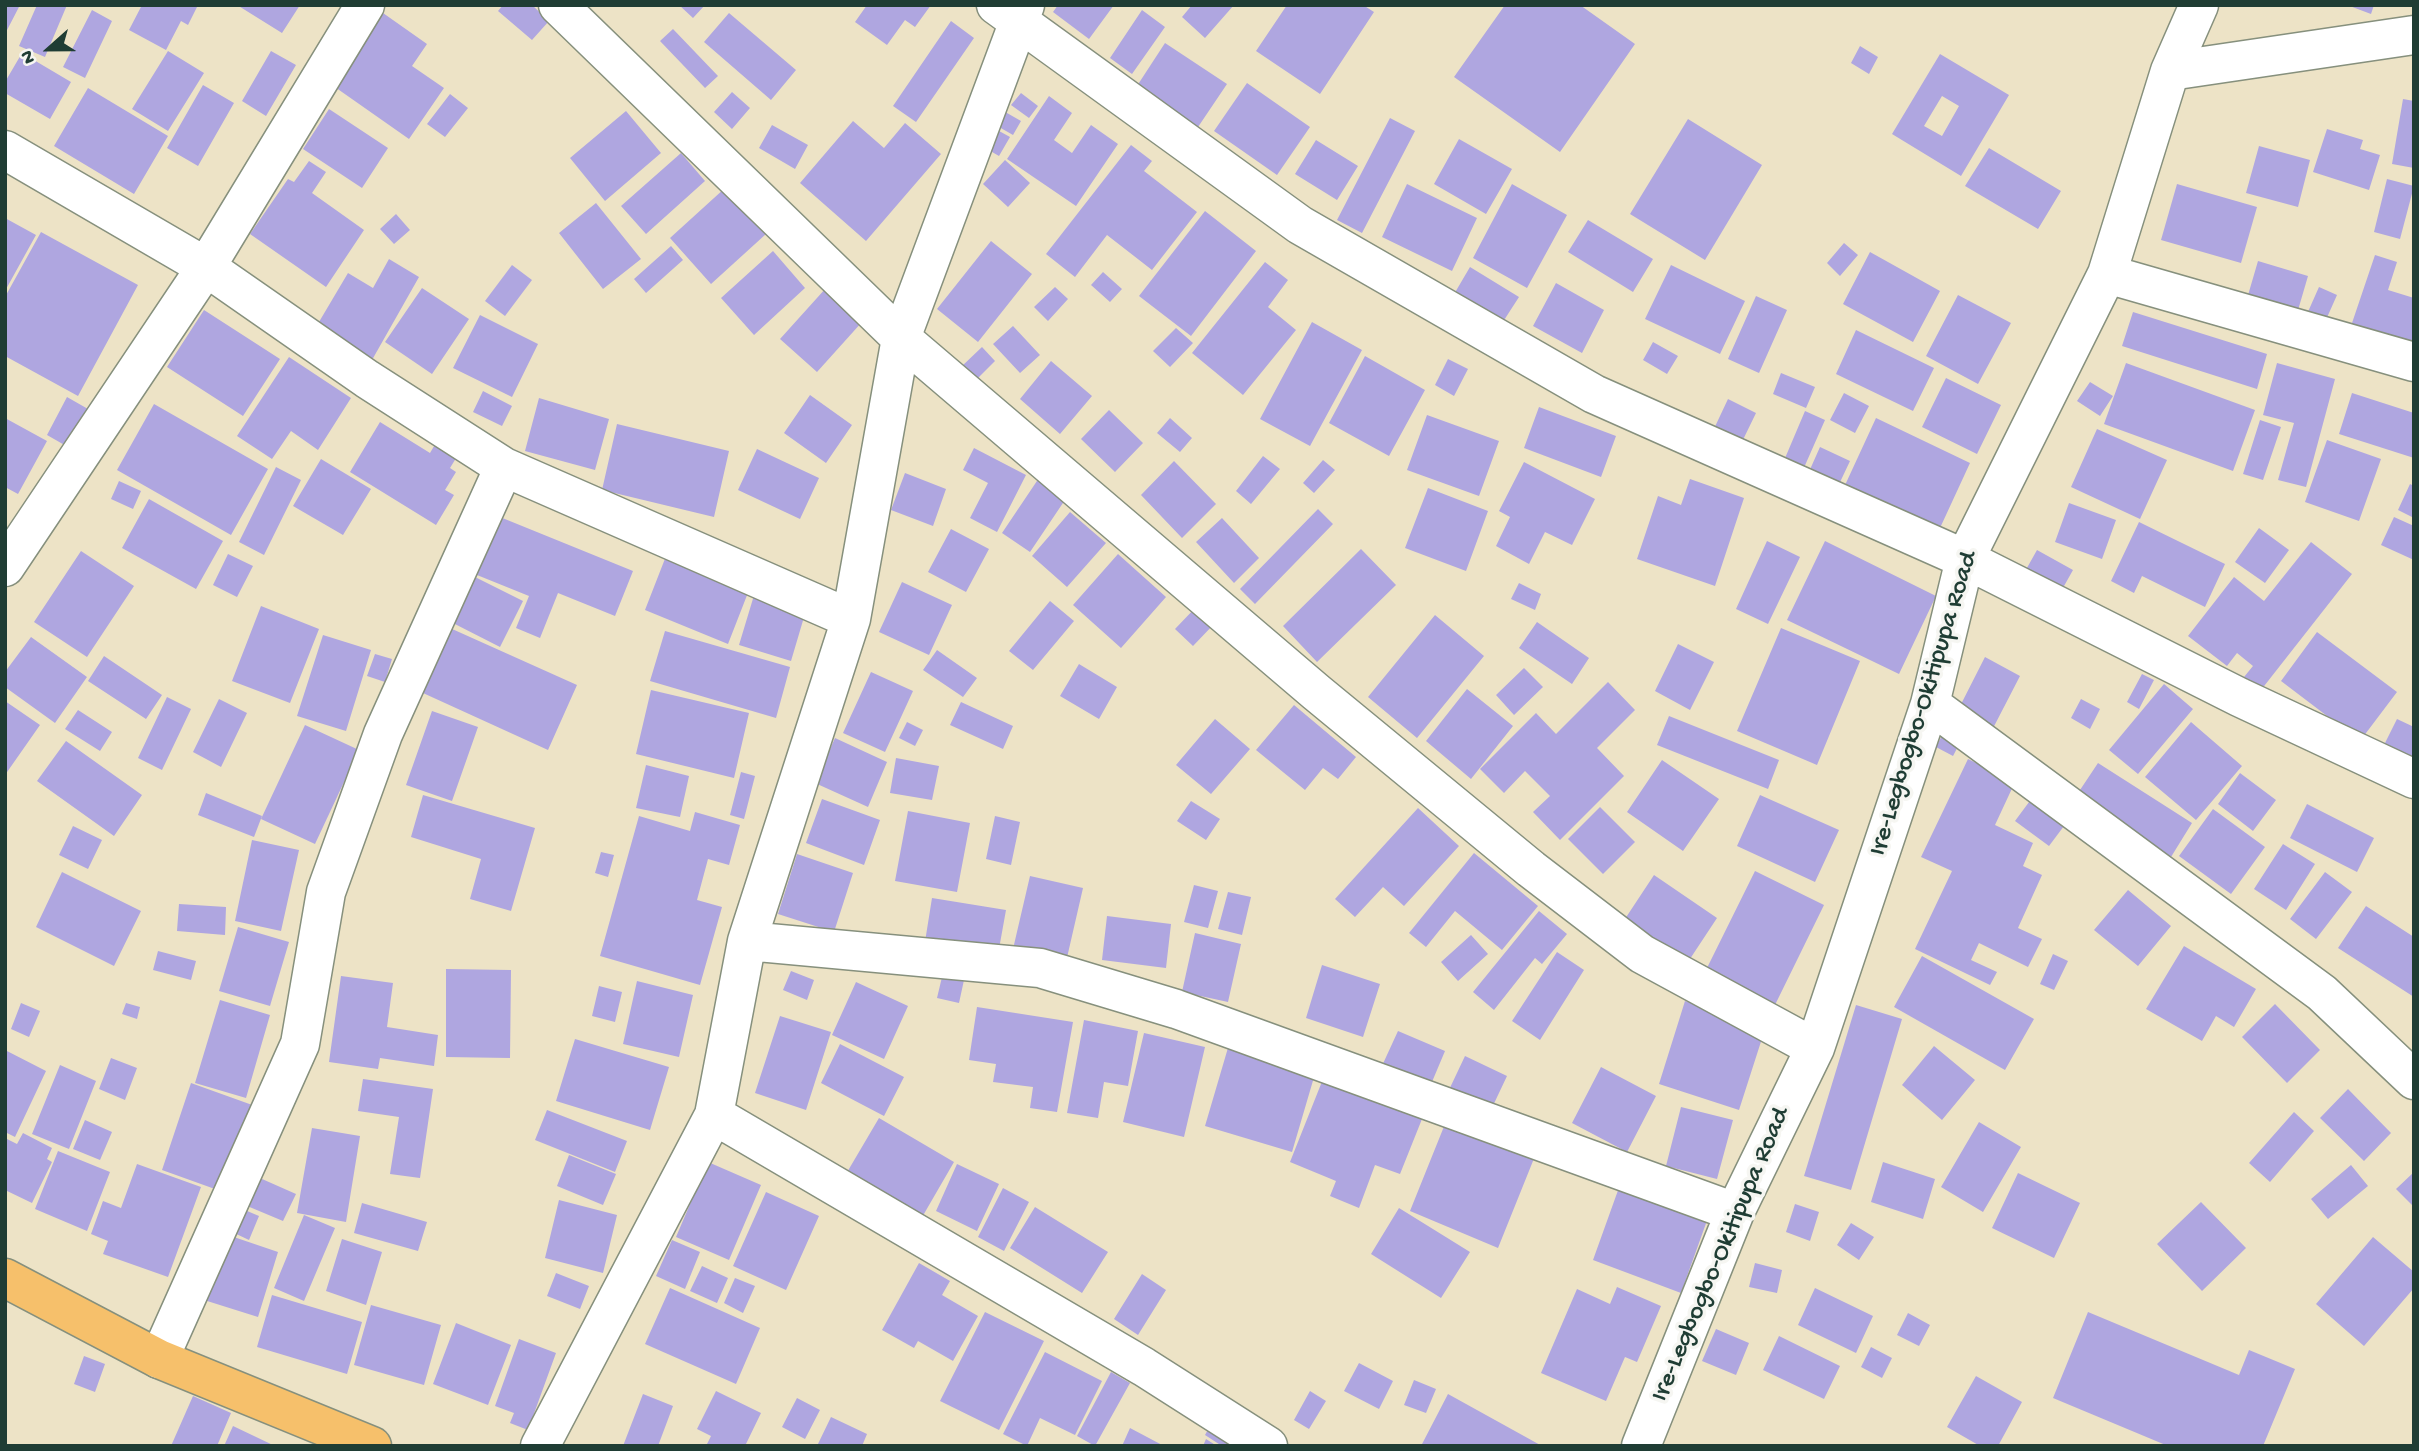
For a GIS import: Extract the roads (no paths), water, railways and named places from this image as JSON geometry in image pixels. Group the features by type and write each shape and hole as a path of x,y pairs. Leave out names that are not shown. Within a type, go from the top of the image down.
{"main road":[{"path":"5,1278 159,1359 372,1446"}],"street":[{"path":"5,567 206,267 365,5"},
{"path":"558,5 901,338 1316,692 1553,886 1642,954 1815,1048"},
{"name":"Ire-Legbogbo-Okitipupa Road","path":"1641,1446 1735,1212 1815,1048 1930,704 1965,559 2107,274 2170,71 2199,5"},
{"path":"540,1446 714,1115 747,941 851,619 901,338 1013,10 1300,225 1582,387 1965,559 2239,698 2414,779"},
{"path":"2170,71 2414,35"},
{"path":"5,150 206,267 367,379 504,467 851,619"},
{"path":"2107,274 2414,362"},
{"path":"159,1359 300,1044 326,892 383,734 504,467"},
{"path":"1930,704 2322,993 2414,1080"},
{"path":"747,941 1040,968 1176,1009 1735,1212"},
{"path":"714,1115 1144,1367 1268,1446"}]}
